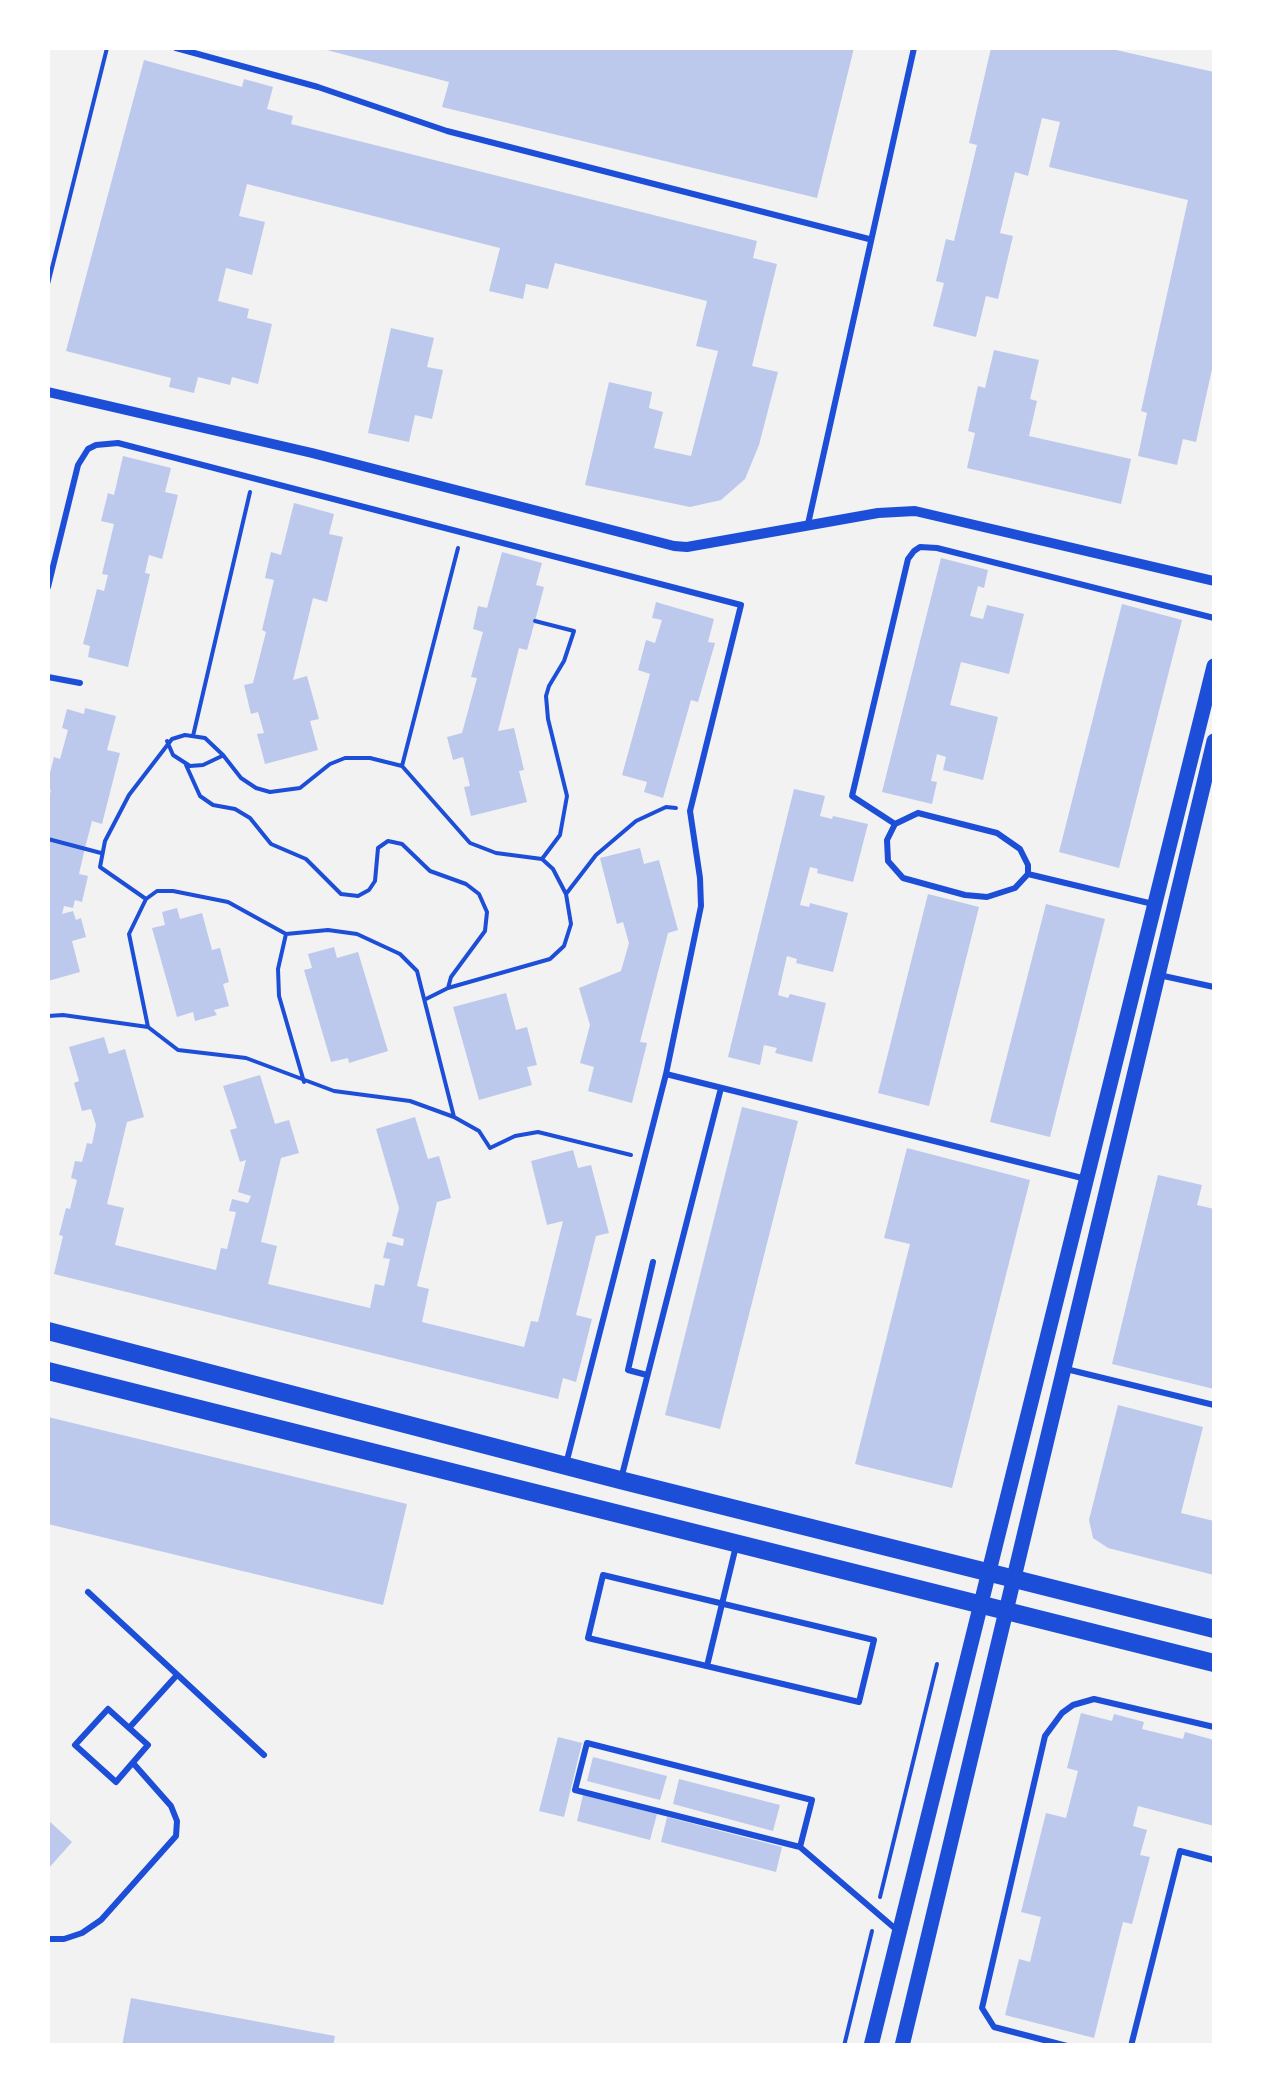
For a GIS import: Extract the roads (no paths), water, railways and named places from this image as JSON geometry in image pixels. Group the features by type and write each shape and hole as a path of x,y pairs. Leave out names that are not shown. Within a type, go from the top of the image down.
{"main road":[{"path":"48,1331 1214,1629"},
{"path":"48,1372 1214,1663"}],"street":[{"path":"48,392 312,453 674,546 878,513 916,511 1214,581"},
{"path":"871,2046 1214,666"},
{"path":"902,2046 1214,742"}],"lane":[{"path":"176,48 318,86 446,132 870,239"},
{"path":"807,526 914,48"},
{"path":"48,588 78,465 88,450 96,446 134,446 740,605 690,811 701,906 666,1074 566,1465"},
{"path":"896,824 852,796 908,559 920,547 938,548 1214,618"},
{"path":"48,676 80,684"},
{"path":"918,813 982,827 1020,848 1028,874 1015,888 986,897 913,882 894,871 888,862 887,840 896,824 918,813"},
{"path":"1028,874 1155,905"},
{"path":"1159,975 1214,988"},
{"path":"666,1074 1086,1179"},
{"path":"620,1480 721,1088"},
{"path":"647,1375 628,1370 653,1262"},
{"path":"1064,1368 1214,1405"},
{"path":"707,1666 736,1543"},
{"path":"603,1575 722,1604 874,1640 859,1702 588,1638 603,1575"},
{"path":"88,1592 264,1755"},
{"path":"129,1728 177,1675"},
{"path":"1066,2046 994,2026 982,2008 1045,1736 1062,1713 1073,1705 1094,1700 1214,1727"},
{"path":"108,1709 148,1746 132,1763 116,1782 75,1745 108,1709"},
{"path":"800,1847 812,1800 587,1743 575,1790 800,1847 899,1932"},
{"path":"48,1939 82,1933 101,1920 176,1836 177,1821 171,1806 132,1763"},
{"path":"1131,2046 1180,1851 1214,1860"}]}
